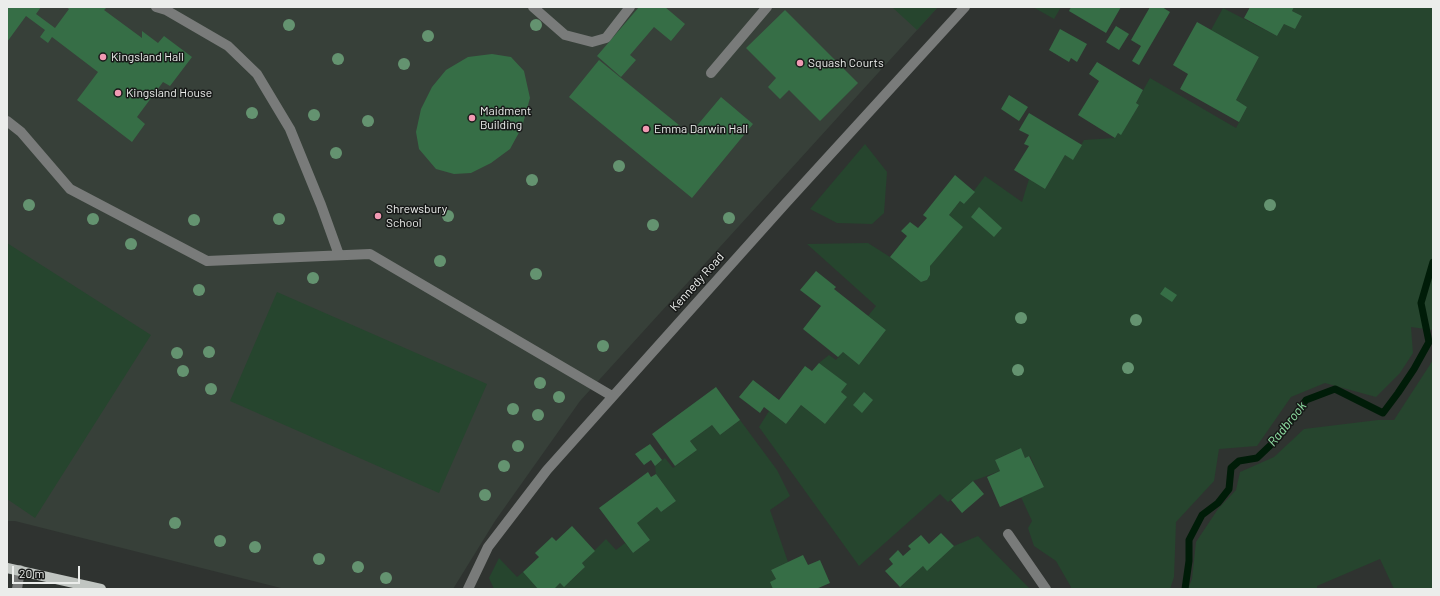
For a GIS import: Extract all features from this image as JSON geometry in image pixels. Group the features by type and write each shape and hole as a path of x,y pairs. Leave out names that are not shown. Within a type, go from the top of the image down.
{"main road":[{"path":"7,568 101,589"}],"street":[{"path":"156,7 166,10 228,46 257,74 290,129 321,205 339,255"},
{"path":"533,7 565,35 592,42 606,38 630,7"},
{"path":"711,72 767,7"},
{"name":"Kennedy Road","path":"468,589 488,547 547,470 925,49 965,7"},
{"path":"7,121 22,132 70,189 207,261 370,254 612,396"},
{"path":"1008,534 1046,589"},
{"path":"17,589 20,570"}],"shaded area":[{"name":"Shrewsbury School","path":"7,7 938,7 580,401 495,521 453,589 285,589 15,521 7,521"}],"green space":[{"path":"892,7 938,7 917,30"},
{"path":"1033,7 1061,7 1054,19"},
{"path":"1294,7 1433,7 1433,330 1411,327 1413,353 1400,373 1376,397 1325,383 1291,397 1257,446 1219,449 1214,481 1176,522 1174,577 1170,589 1070,589 1071,587 1056,561 1034,546 1028,528 1032,521 1021,497 1044,487 1030,456 1025,458 1021,448 995,460 1000,471 973,481 948,502 940,494 859,566 759,427 769,411 786,424 801,405 825,424 846,397 841,392 846,384 819,363 829,355 836,360 843,352 859,365 886,330 868,316 876,306 807,244 868,243 890,257 921,282 927,280 930,275 930,266 949,215 960,201 964,204 985,176 1022,202 1029,179 1045,189 1065,155 1073,159 1084,140 1115,138 1118,133 1121,134 1139,105 1136,103 1150,78 1236,128 1247,107 1236,100 1259,57 1211,30 1223,8 1277,36 1284,24 1295,29 1302,16 1292,11"},
{"path":"865,144 887,172 884,213 872,224 837,223 810,209"},
{"path":"7,243 151,335 35,518 7,499"},
{"path":"277,292 487,384 439,493 230,401"},
{"path":"1433,360 1433,589 1394,589 1380,559 1317,586 1317,589 1188,589 1192,579 1196,542 1218,509 1236,490 1240,472 1274,457 1304,429 1378,420 1394,420"},
{"path":"740,420 777,470 790,496 770,510 788,562 771,570 776,579 773,589 554,589 560,583 564,586 575,577 585,567 582,563 606,539 616,550 625,543 633,553 650,540 637,523 657,507 661,512 676,501 656,474 655,466 665,458 673,468 697,450 690,441 712,425 720,435"},
{"path":"978,536 1030,589 898,589 923,566 928,570 954,546"},
{"path":"499,558 517,577 523,572 538,589 494,589 489,578"}],"building":[{"path":"7,7 41,7 36,14 55,28 69,9 66,7 107,7 104,10 142,38 142,31 158,43 164,36 192,57 170,86 163,82 137,117 145,124 132,142 77,100 98,72 52,37 48,43 40,37 45,30 26,16 7,42"},
{"path":"639,7 665,7 685,24 671,41 654,27 630,55 636,60 621,77 597,56"},
{"path":"1071,7 1121,7 1106,33 1069,11"},
{"path":"1150,7 1162,7 1170,12 1139,65 1132,61 1141,46 1131,40"},
{"path":"1250,7 1294,7 1292,11 1302,16 1295,29 1284,24 1277,36 1244,18"},
{"name":"Squash Courts","path":"785,10 858,83 820,121 789,90 780,99 768,87 776,78 746,48"},
{"path":"1197,22 1259,57 1236,100 1247,107 1239,122 1180,89 1188,74 1173,65"},
{"path":"1116,26 1129,34 1119,50 1106,42"},
{"path":"1060,29 1087,44 1077,62 1071,58 1069,62 1049,50"},
{"name":"Maidment Building","path":"492,54 511,57 524,71 530,98 522,127 510,149 491,163 471,173 454,174 436,169 419,149 416,132 421,109 432,87 446,70 468,57"},
{"name":"Emma Darwin Hall","path":"599,60 690,134 721,97 753,124 692,198 569,97"},
{"path":"1097,62 1143,90 1136,103 1139,105 1121,135 1118,133 1115,138 1078,115 1099,81 1089,74"},
{"path":"1009,95 1028,107 1019,121 1001,109"},
{"path":"1029,113 1082,145 1073,160 1065,155 1045,189 1014,170 1029,146 1024,144 1029,135 1019,130"},
{"path":"955,175 975,192 964,204 960,201 949,215 963,227 930,266 930,275 927,280 921,282 890,257 907,236 901,231 910,222 918,228 927,218 923,215"},
{"path":"979,207 1002,228 994,237 971,217"},
{"path":"816,271 836,287 834,289 886,330 859,365 843,352 838,357 803,329 821,306 800,290"},
{"path":"1165,287 1177,295 1172,302 1160,294"},
{"path":"819,363 847,384 841,392 847,397 825,424 801,405 786,424 764,407 760,413 739,397 753,380 779,400 805,366 812,371"},
{"path":"716,387 740,420 720,435 712,425 690,441 697,450 675,466 652,434"},
{"path":"864,392 873,400 862,413 853,405"},
{"path":"650,444 662,460 655,466 651,460 644,465 635,454"},
{"path":"1021,448 1025,458 1029,456 1044,487 1000,507 987,477 1000,471 995,460"},
{"path":"648,472 651,477 656,474 676,501 661,512 657,507 637,523 650,540 633,553 599,508"},
{"path":"973,481 984,494 962,513 951,500"},
{"path":"572,526 595,551 582,563 585,567 564,587 560,583 554,589 538,589 523,572 539,557 535,553 552,537 556,541"},
{"path":"941,533 954,546 927,571 923,566 900,587 885,571 893,564 889,559 898,550 903,556 911,549 908,546 921,535 929,544"},
{"path":"803,555 808,565 820,560 830,583 816,589 773,589 770,582 776,579 771,570"}],"waterway":[{"name":"Radbrook","path":"1185,589 1189,561 1189,540 1202,515 1218,503 1229,489 1231,468 1239,461 1257,458 1278,438 1306,400 1335,389 1383,413 1414,369 1429,342 1421,303 1433,262"}],"place":[{"name":"Kingsland Hall","path":"103,57"},
{"name":"Squash Courts","path":"800,63"},
{"name":"Kingsland House","path":"118,93"},
{"name":"Maidment Building","path":"472,118"},
{"name":"Emma Darwin Hall","path":"646,129"},
{"name":"Shrewsbury School","path":"378,216"}]}
